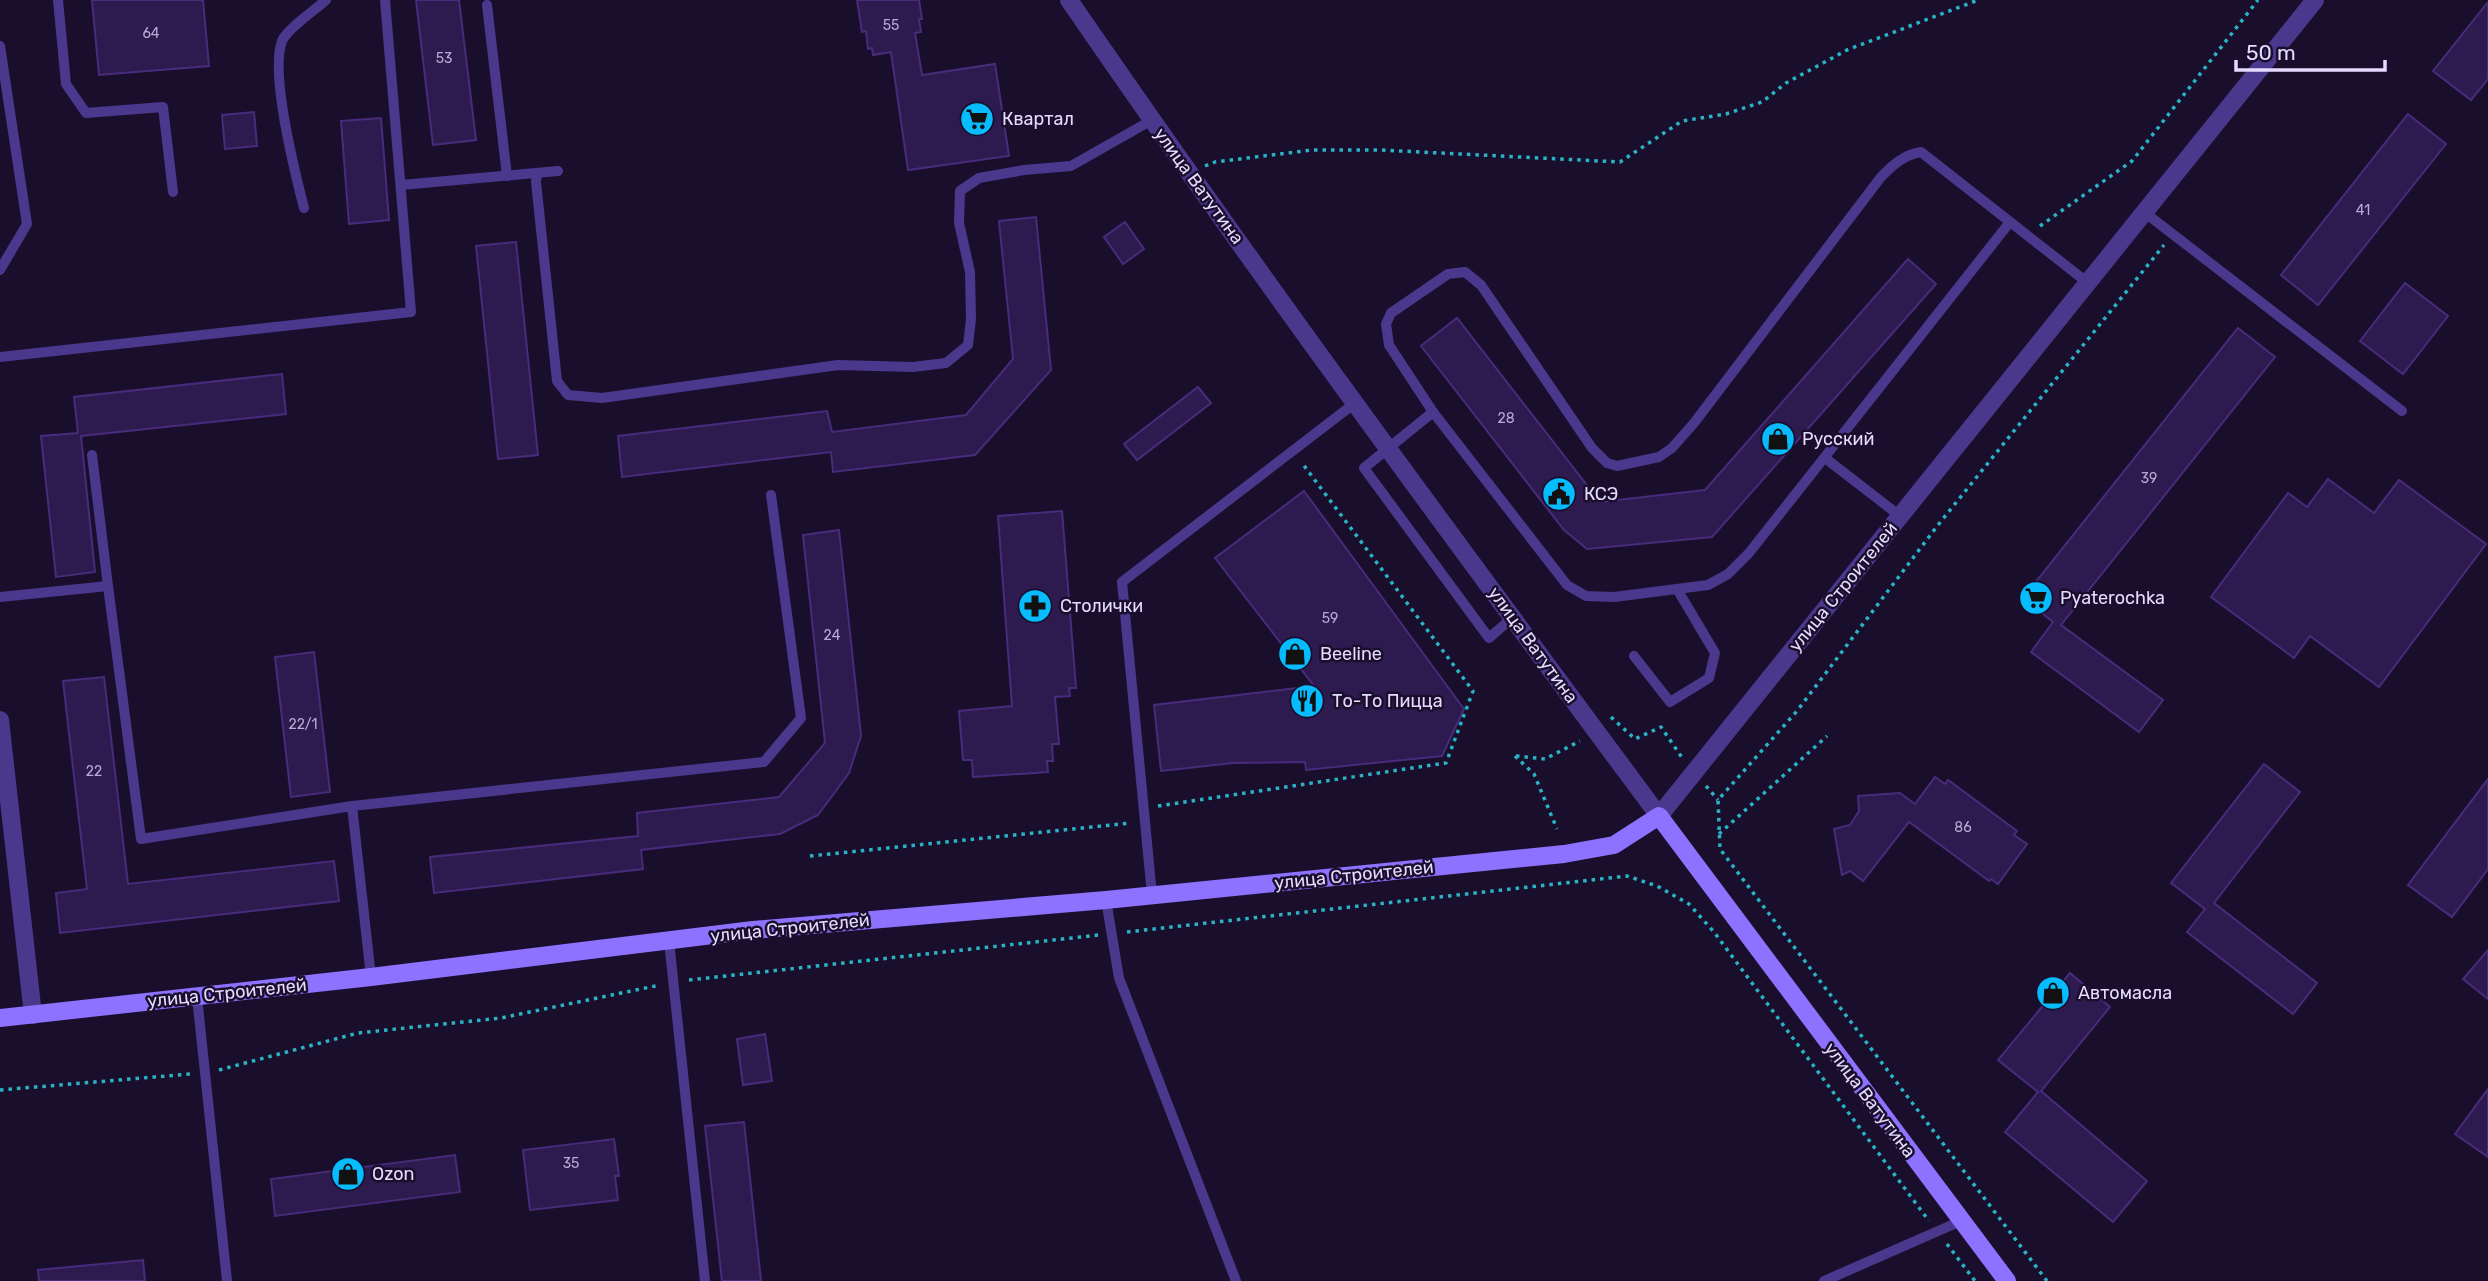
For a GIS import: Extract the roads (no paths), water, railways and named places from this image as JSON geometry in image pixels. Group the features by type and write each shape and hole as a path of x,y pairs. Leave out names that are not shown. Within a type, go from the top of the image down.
{"main road":[{"name":"улица Строителей","path":"0,1017 371,977 753,930 1106,900 1564,854 1614,845 1659,816"},
{"name":"улица Ватутина","path":"1659,816 2007,1281"}],"street":[{"name":"улица Ватутина","path":"1069,0 1355,403 1659,816"},
{"name":"улица Строителей","path":"1659,816 2315,0"},
{"path":"0,720 33,1015"}],"lane":[{"path":"58,0 66,84 86,113 163,107 173,192"},
{"path":"304,208 291,153 277,61 283,38 326,0"},
{"path":"0,357 411,312 385,0"},
{"path":"488,5 507,176"},
{"path":"0,47 27,224 0,270"},
{"path":"537,173 557,381 568,395 602,398 838,365 912,367 946,363 968,345 971,319 970,272 959,223 960,191 979,177 1071,166 1152,120"},
{"path":"2010,222 1749,553 1728,574 1708,585 1614,597 1586,596 1567,585 1433,412 1389,345 1387,324 1391,313 1448,274 1465,272 1481,285 1592,447 1607,463 1618,466 1659,457 1672,448 1694,424 1881,177 1899,160 1921,152 2088,283"},
{"path":"401,185 558,171"},
{"path":"2144,212 2402,411"},
{"path":"1152,895 1122,582 1355,403"},
{"path":"1433,412 1364,468 1489,639 1512,618"},
{"path":"92,455 141,839 352,806 764,762 801,718 771,495"},
{"path":"1825,458 1900,516"},
{"path":"0,597 108,586"},
{"path":"1634,656 1670,702 1709,678 1715,653 1677,589"},
{"path":"352,806 371,977"},
{"path":"1106,900 1119,978 1237,1281"},
{"path":"669,941 705,1281"},
{"path":"197,997 227,1281"},
{"path":"1824,1281 1848,1277 1961,1221"}],"place":[{"name":"Квартал","path":"977,119"},
{"name":"Русский","path":"1778,439"},
{"name":"КСЭ","path":"1559,494"},
{"name":"Pyaterochka","path":"2036,598"},
{"name":"Столички","path":"1035,606"},
{"name":"Beeline","path":"1295,654"},
{"name":"То-То Пицца","path":"1307,701"},
{"name":"Автомасла","path":"2053,993"},
{"name":"Ozon","path":"348,1174"}]}
